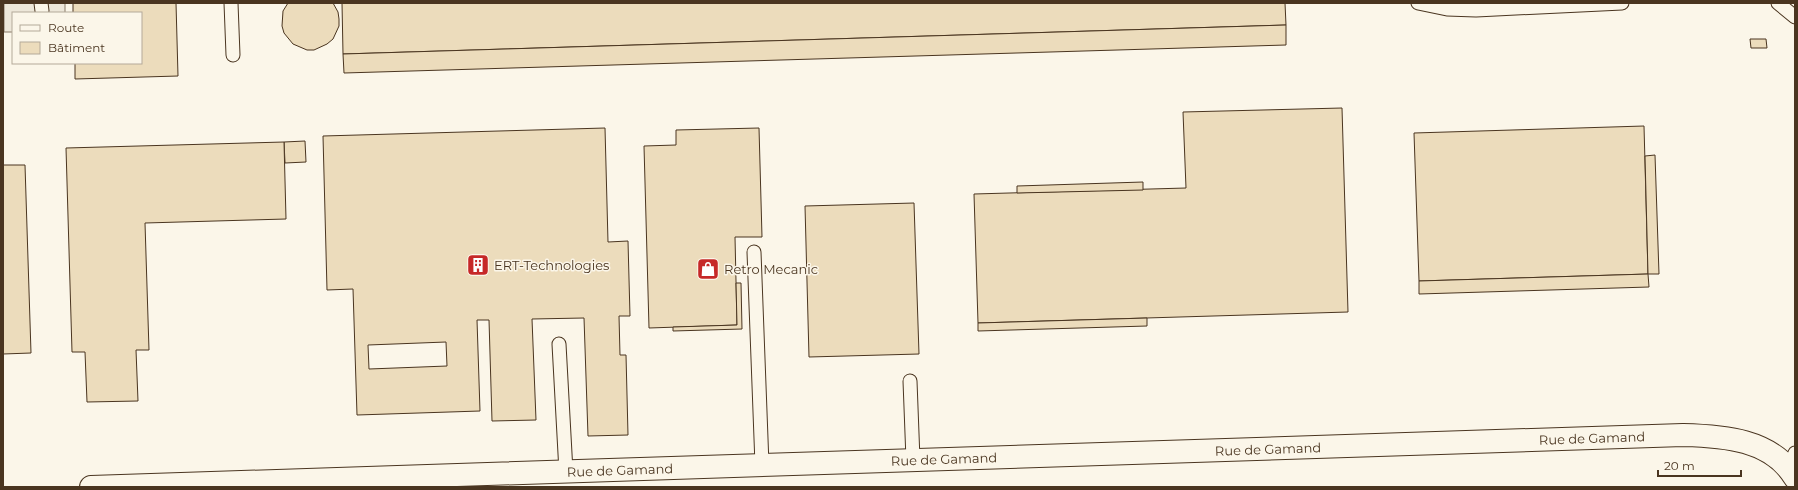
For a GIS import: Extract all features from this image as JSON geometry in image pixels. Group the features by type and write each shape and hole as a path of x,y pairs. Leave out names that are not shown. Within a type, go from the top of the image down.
{"street":[{"name":"Rue de Gamand","path":"91,487 216,485 762,465 1683,435 1715,436 1745,442 1767,449 1793,466"}],"lane":[{"path":"231,3 233,55"},
{"path":"1418,3 1447,9 1476,10 1622,3"},
{"path":"1778,3 1795,17"},
{"path":"754,252 762,465"},
{"path":"559,344 566,472"},
{"path":"910,382 913,460"}],"shaded area":[{"path":"4,3 65,3 65,12 12,12 12,32 4,32"}],"building":[{"path":"73,3 176,3 178,76 75,79 75,64 142,64 142,12 73,12"},
{"path":"288,3 333,3 338,12 339,26 333,39 327,44 314,50 307,50 293,44 284,33 282,26 283,11"},
{"path":"342,3 1285,3 1286,25 343,54"},
{"path":"1286,25 1286,45 344,73 343,54"},
{"path":"1750,39 1766,39 1767,48 1751,48"},
{"path":"1342,108 1348,312 978,323 974,194 1186,188 1183,112"},
{"path":"1644,126 1648,274 1419,281 1414,133"},
{"name":"ERT-Technologies","path":"605,128 608,242 628,241 630,316 619,316 620,355 626,355 628,435 588,436 584,318 532,319 536,420 492,421 489,320 477,320 480,411 357,415 353,289 327,290 323,136","holes":["446,342 447,366 369,369 368,345"]},
{"path":"759,128 762,237 735,237 737,325 649,328 644,146 676,145 676,130"},
{"path":"305,141 306,162 285,163 284,142"},
{"path":"284,142 286,219 145,223 149,350 136,350 138,401 87,402 85,352 72,352 66,148"},
{"path":"1655,155 1659,274 1648,274 1645,156"},
{"path":"3,165 25,165 31,353 3,354"},
{"path":"1143,182 1143,190 1017,193 1017,186"},
{"path":"914,203 919,354 809,357 805,206"},
{"path":"1648,274 1649,287 1419,294 1419,281"},
{"path":"736,283 741,283 742,329 673,331 673,327 737,325"},
{"path":"1147,318 1147,326 978,331 978,323"}],"place":[{"name":"ERT-Technologies","path":"478,265"},
{"name":"Retro Mecanic","path":"708,269"}]}
